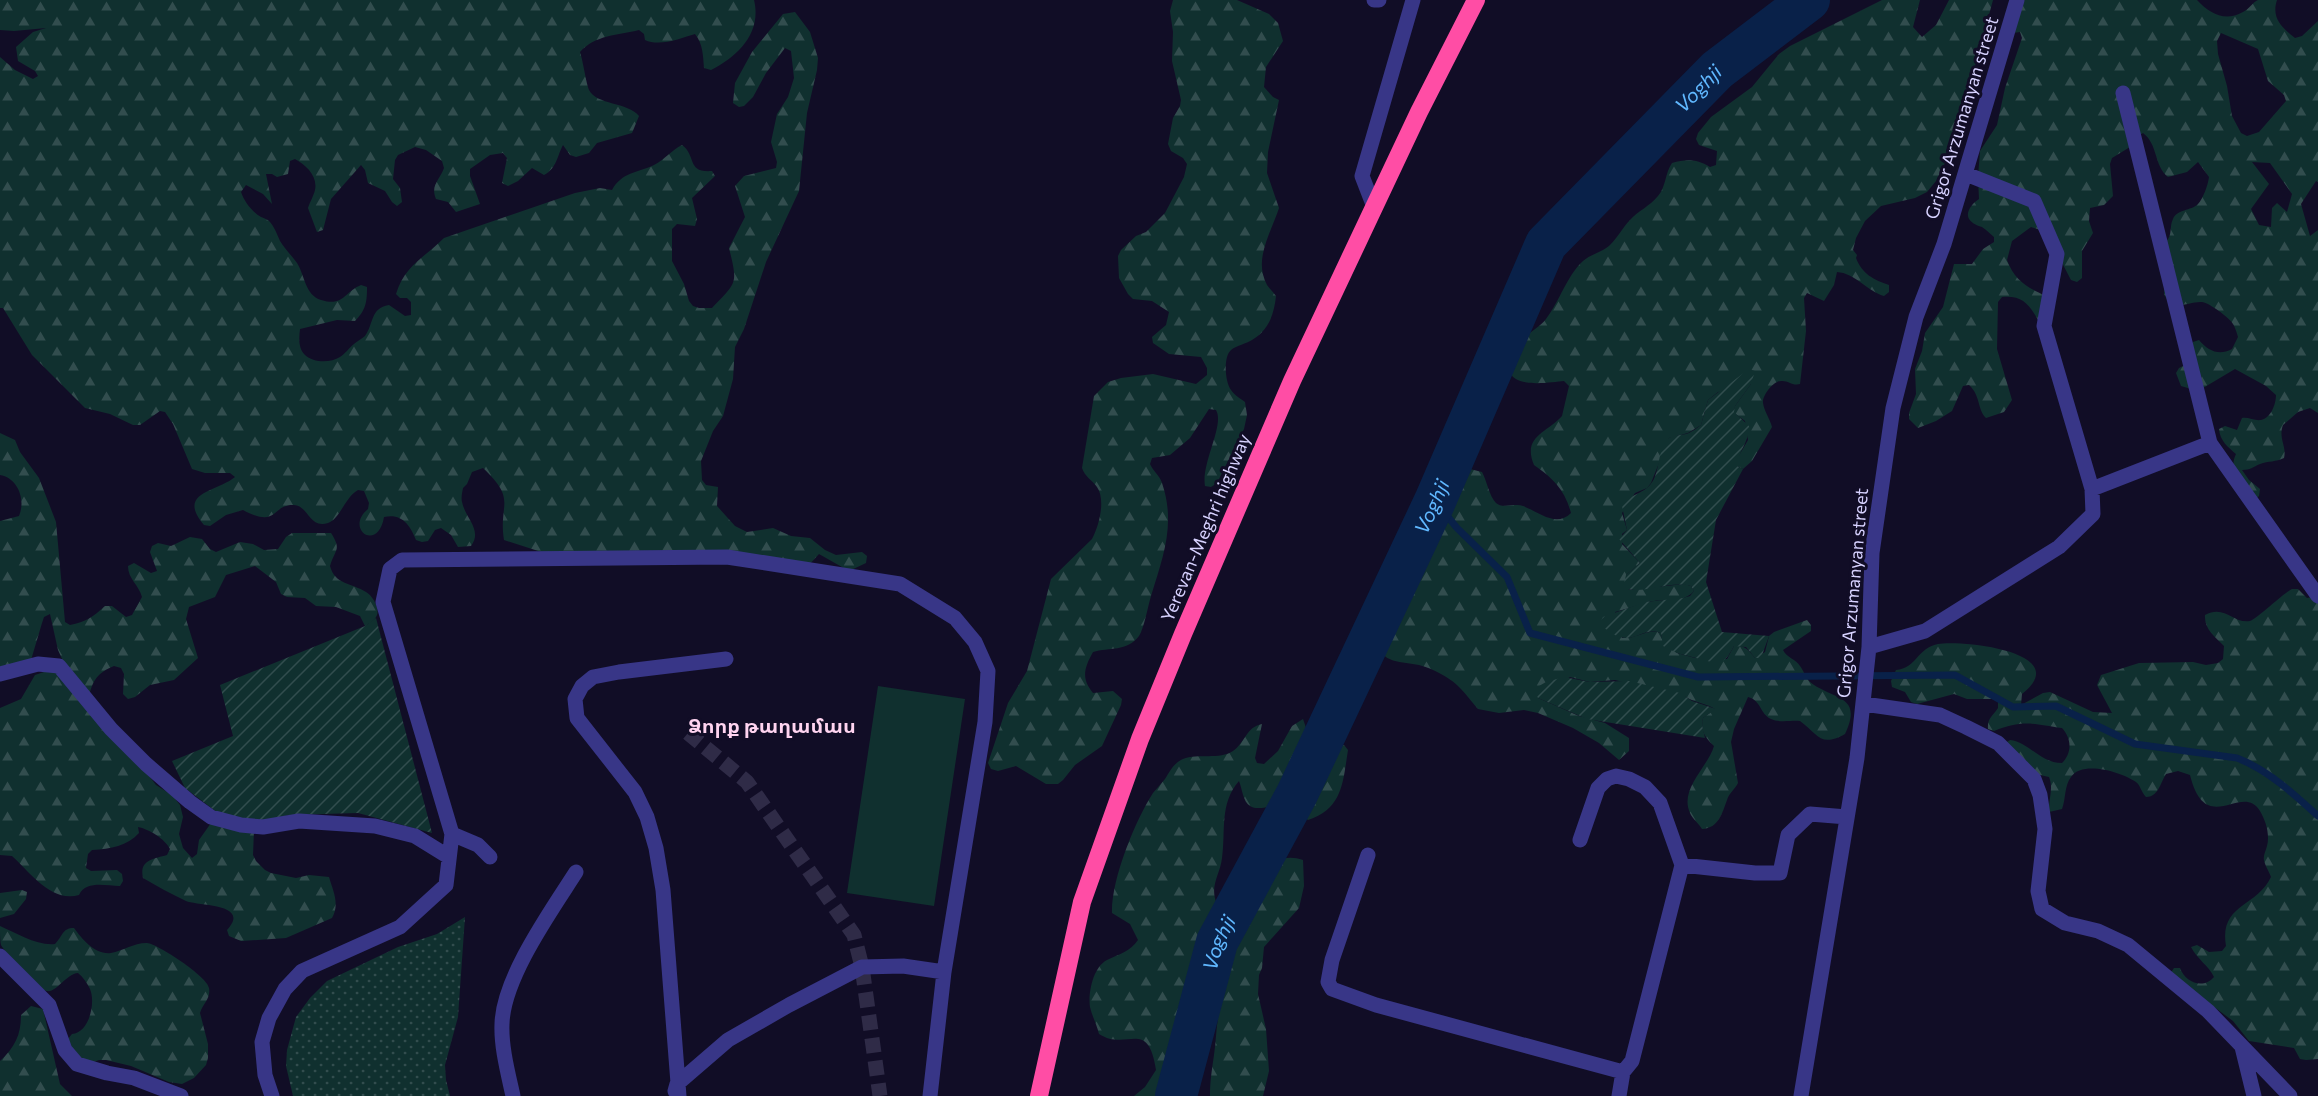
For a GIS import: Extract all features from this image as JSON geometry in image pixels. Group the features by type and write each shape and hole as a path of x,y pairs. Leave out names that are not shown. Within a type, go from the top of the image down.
{"highway":[{"name":"Yerevan-Meghri highway","path":"1039,1096 1082,902 1140,739 1250,476 1419,112 1476,0"}],"street":[{"path":"1374,0 1379,0"},
{"path":"1374,207 1362,176 1413,0"},
{"name":"Grigor Arzumanyan street","path":"1802,1096 1857,758 1869,648 1872,553 1893,408 1916,317 1944,244 2017,0"},
{"path":"2123,93 2210,443 2318,596"},
{"path":"1869,648 1925,631 2059,547 2093,514 2092,489 2044,326 2057,254 2034,201 1966,174"},
{"path":"2092,489 2210,443"},
{"path":"272,1096 265,1075 262,1042 269,1018 285,989 302,971 400,927 446,885 452,834 383,602 390,568 402,560 727,557 900,584 955,618 975,642 988,671 985,722 944,972 930,1096"},
{"path":"676,1092 663,890 656,848 647,818 635,792 577,718 575,699 582,686 593,677 726,659"},
{"path":"0,674 38,664 59,666 111,729 190,802 211,817 241,825 263,827 299,821 375,826 415,836 449,856"},
{"path":"1864,704 1940,716 1998,743 2034,779 2040,795 2045,829 2038,891 2042,909 2066,923 2098,931 2128,945 2208,1011 2290,1096"},
{"path":"1580,840 1598,788 1607,779 1616,776 1629,779 1645,787 1660,803 1682,864 1632,1061 1623,1072 1619,1096"},
{"path":"1682,864 1755,873 1780,873 1788,836 1810,814 1846,817"},
{"path":"452,834 477,845 490,857"},
{"path":"1368,855 1332,960 1329,982 1332,989 1376,1005 1623,1072"},
{"path":"513,1096 502,1024 506,999 534,938 576,873"},
{"path":"0,956 49,1005 65,1050 77,1064 134,1078 182,1096"},
{"path":"676,1092 728,1040 862,967 903,966 944,972"},
{"path":"2241,1044 2254,1096"}],"green space":[{"path":"0,0 754,0 756,12 754,23 746,42 730,58 711,70 704,68 701,46 695,34 657,43 645,40 644,34 639,30 607,36 586,46 580,52 589,90 598,98 628,108 639,116 632,133 597,143 589,153 576,157 570,155 563,145 554,165 544,175 532,168 518,181 508,186 502,183 507,158 503,153 490,155 470,169 470,176 480,204 456,212 448,202 436,199 434,190 444,168 442,161 426,150 415,147 398,155 395,160 393,179 400,188 402,202 397,206 385,191 368,183 365,170 361,165 331,199 323,230 317,232 308,208 315,190 315,180 299,161 295,159 290,161 288,174 277,177 266,174 272,204 263,194 246,185 241,192 246,203 271,223 280,241 297,263 308,290 316,298 335,302 361,285 367,287 365,306 355,321 337,320 300,329 300,343 303,352 308,358 322,361 340,357 365,336 378,309 389,305 405,316 411,315 411,302 396,294 400,284 410,269 444,238 575,193 600,188 612,190 625,176 654,165 682,145 687,149 695,167 704,171 712,171 715,176 692,198 697,219 695,226 677,224 672,229 672,261 693,306 712,308 733,282 734,269 729,248 745,217 735,186 744,176 776,168 777,162 771,142 777,114 788,97 794,78 791,51 785,48 766,73 753,97 744,106 739,107 733,103 735,83 752,52 783,14 795,12 810,32 818,58 807,113 799,191 766,262 744,329 735,347 733,379 723,416 713,431 701,461 702,480 706,485 718,487 717,506 735,526 747,532 773,528 791,536 810,538 825,550 836,555 862,552 867,556 866,563 849,571 819,554 807,567 563,559 504,540 503,496 494,479 483,468 472,472 462,494 464,508 474,529 475,535 471,546 458,547 451,535 441,528 435,530 428,541 416,540 404,521 390,516 384,517 381,528 376,534 370,536 365,534 360,524 369,503 364,491 358,490 353,493 336,517 328,523 317,523 303,509 294,505 281,508 269,517 243,510 226,515 210,526 204,525 194,506 197,499 202,494 235,477 230,473 205,473 192,469 173,424 165,412 160,411 140,425 133,425 110,414 85,408 32,355 3,308 0,308 0,57 15,70 33,79 38,76 35,71 18,61 16,47 33,32 46,28 0,30"},
{"path":"1173,0 1237,0 1269,14 1278,23 1283,41 1266,67 1264,87 1279,100 1268,152 1267,173 1279,208 1265,246 1262,266 1267,285 1276,296 1275,303 1270,321 1263,331 1228,353 1227,381 1234,394 1245,402 1247,415 1244,429 1217,483 1211,487 1205,486 1206,467 1218,425 1216,410 1209,409 1190,438 1170,455 1152,458 1150,464 1161,480 1166,498 1168,526 1163,554 1143,628 1139,636 1129,645 1093,652 1085,673 1089,688 1093,693 1113,691 1122,699 1121,705 1102,746 1075,765 1058,784 1046,784 1016,766 998,771 991,769 988,763 1008,703 1027,671 1051,579 1092,539 1097,527 1101,506 1100,492 1082,468 1094,396 1108,382 1121,378 1153,374 1196,384 1207,375 1207,368 1201,357 1169,354 1153,343 1152,337 1166,325 1169,312 1152,301 1133,299 1119,278 1118,256 1121,250 1136,236 1146,232 1165,213 1184,177 1187,164 1183,158 1171,151 1168,144 1173,118 1181,100 1172,61 1173,32 1170,11"},
{"path":"1882,0 1920,0 1913,27 1922,37 1936,25 1949,0 1993,0 1966,100 1947,159 1936,181 1927,192 1915,198 1881,206 1865,221 1856,238 1853,250 1859,264 1869,276 1889,285 1889,292 1884,296 1878,294 1850,275 1837,272 1834,285 1824,301 1807,293 1804,298 1806,331 1800,384 1778,382 1766,393 1763,403 1772,427 1752,461 1743,469 1737,466 1737,459 1748,440 1745,421 1733,412 1751,384 1718,392 1708,400 1701,425 1688,433 1669,438 1651,483 1647,488 1635,493 1622,513 1627,530 1622,534 1622,544 1640,563 1626,575 1629,590 1684,584 1691,586 1694,591 1684,598 1648,602 1615,612 1622,638 1656,632 1661,633 1662,639 1677,653 1695,658 1727,659 1734,646 1741,646 1755,658 1765,652 1769,636 1774,632 1807,620 1811,625 1811,631 1783,650 1798,664 1810,682 1843,700 1851,712 1845,734 1830,740 1820,738 1800,721 1782,721 1767,717 1756,701 1748,697 1731,742 1738,783 1729,795 1716,823 1702,829 1690,813 1688,795 1714,746 1706,737 1702,727 1703,718 1715,709 1712,707 1686,697 1615,680 1590,682 1570,677 1538,698 1579,716 1605,723 1629,738 1629,751 1619,760 1599,743 1573,728 1538,713 1524,710 1499,713 1478,709 1448,678 1419,665 1387,658 1379,650 1378,643 1405,595 1420,577 1427,557 1437,545 1464,472 1470,469 1482,472 1492,496 1499,505 1523,506 1553,519 1565,517 1571,513 1562,491 1534,465 1531,455 1534,441 1562,416 1569,386 1564,381 1534,383 1513,377 1507,362 1513,347 1546,319 1577,267 1610,245 1630,220 1658,196 1672,163 1691,161 1710,167 1716,165 1717,151 1699,145 1696,139 1711,117 1752,87 1779,54 1790,46"},
{"path":"2025,0 2197,0 2213,13 2230,16 2243,12 2258,0 2277,0 2275,12 2279,22 2295,38 2302,36 2318,21 2318,182 2316,181 2301,204 2310,236 2318,230 2318,413 2310,408 2298,412 2283,425 2281,434 2284,458 2242,470 2260,489 2259,496 2254,500 2235,473 2236,454 2227,446 2219,429 2225,426 2237,430 2242,418 2265,419 2272,410 2276,395 2266,386 2235,369 2198,391 2181,386 2176,373 2185,365 2193,342 2199,340 2210,350 2223,352 2232,349 2238,337 2231,321 2209,305 2196,302 2176,305 2172,304 2164,294 2166,242 2172,222 2178,213 2198,204 2205,192 2209,177 2198,162 2187,172 2168,177 2160,167 2151,143 2143,133 2130,147 2112,158 2110,164 2113,196 2104,205 2090,208 2089,221 2093,233 2082,251 2082,278 2077,282 2071,280 2046,232 2031,227 2012,241 2007,260 2014,274 2028,287 2047,297 2038,320 2028,305 2020,299 2002,297 1998,302 1997,349 2012,400 2004,412 1986,418 1969,385 1963,386 1952,411 1936,421 1918,428 1909,419 1916,394 1915,369 1922,351 1925,333 1943,307 1954,264 1972,264 1983,249 1994,242 1994,237 1970,220 1968,214 1973,204 1979,199 1980,151 1997,125 2005,88 2022,38 2020,32 2013,33 2019,2","holes":["2221,33 2258,49 2268,81 2284,95 2286,101 2259,132 2247,136 2241,133 2232,116 2218,54 2217,41","2252,162 2270,163 2292,194 2287,212 2277,203 2272,208 2271,227 2259,225 2251,209 2269,184"]},
{"path":"1749,369 1755,371 1751,384 1735,406 1734,412 1749,426 1748,436 1737,466 1743,469 1716,520 1706,582 1722,632 1769,636 1761,658 1755,658 1746,647 1734,646 1725,660 1715,663 1677,653 1663,646 1661,633 1655,631 1628,638 1615,635 1600,623 1603,617 1645,602 1690,596 1694,591 1691,586 1683,585 1640,590 1623,588 1626,575 1640,563 1619,539 1627,530 1622,506 1627,500 1645,490 1652,482 1661,451 1667,440 1689,433 1701,425 1708,400"},
{"path":"0,433 15,440 20,452 39,478 56,522 65,622 70,625 89,618 105,606 112,606 126,617 132,615 142,597 130,575 128,566 134,563 151,573 157,571 150,552 152,546 158,543 171,546 190,537 202,539 210,549 216,552 240,542 253,544 264,550 278,549 286,537 292,533 331,533 337,546 330,566 332,572 345,583 366,592 376,603 378,611 371,622 365,626 360,616 336,607 316,606 305,598 287,597 281,594 276,582 255,566 226,575 215,597 189,607 186,619 198,658 174,680 150,685 135,697 128,699 123,694 124,674 121,668 114,666 97,678 89,697 156,785 172,795 180,805 183,817 179,834 183,848 192,858 197,854 199,840 211,823 254,830 253,855 265,870 296,878 309,875 329,877 336,903 332,918 286,938 241,941 229,936 227,930 233,921 233,915 228,910 186,901 143,878 142,872 145,864 152,859 167,855 170,849 156,835 138,827 139,833 124,844 92,850 88,854 86,868 91,871 117,870 122,874 123,881 120,886 86,887 79,895 59,895 42,884 12,856 0,855 0,708 21,699 35,675 59,667 63,661 58,650 50,614 44,617 31,660 0,670 0,521 19,516 22,503 16,485 12,480 0,475"},
{"path":"2292,589 2298,589 2307,598 2318,596 2318,1059 2306,1060 2300,1059 2294,1048 2249,1041 2233,1021 2170,974 2174,968 2180,968 2186,977 2195,983 2210,981 2214,977 2191,947 2197,945 2209,952 2222,951 2226,946 2225,932 2233,914 2257,895 2271,877 2264,858 2268,842 2267,828 2260,811 2252,803 2244,802 2214,807 2205,803 2197,794 2190,775 2178,771 2166,774 2156,792 2146,797 2138,784 2130,778 2093,768 2076,772 2071,777 2067,784 2062,809 2049,812 2051,786 2049,777 2036,774 2004,744 2010,740 2017,742 2047,760 2062,763 2068,755 2070,746 2068,737 2062,728 2021,724 1994,731 1988,729 1988,725 1998,708 1998,701 1967,699 1954,694 1917,704 1911,702 1905,692 1892,687 1891,681 1896,670 1908,666 1931,646 1951,643 1990,647 2025,659 2035,668 2035,680 2022,694 2021,705 2043,693 2050,692 2093,712 2112,713 2097,685 2101,675 2139,663 2193,662 2206,665 2218,663 2223,659 2224,646 2208,629 2205,615 2218,612 2239,620 2250,621"},
{"path":"376,618 432,833 358,813 289,815 253,824 222,816 185,788 172,761 233,736 220,685 365,626"},
{"path":"1564,677 1590,682 1629,681 1680,693 1692,701 1716,709 1703,718 1705,738 1587,719 1538,698 1535,692 1539,686"},
{"path":"878,686 965,699 934,906 847,893"},
{"path":"1303,719 1316,757 1322,760 1344,745 1348,750 1342,783 1335,801 1320,815 1308,820 1294,809 1284,805 1258,808 1250,806 1244,798 1239,781 1228,799 1224,818 1222,858 1214,892 1217,904 1231,903 1242,898 1277,861 1288,858 1303,860 1304,886 1299,908 1264,947 1259,975 1258,994 1266,1029 1269,1071 1263,1096 1210,1096 1217,1023 1227,982 1228,956 1221,930 1209,919 1211,950 1192,1036 1188,1096 1134,1096 1145,1087 1156,1070 1148,1045 1142,1040 1109,1039 1099,1034 1090,1001 1092,981 1098,968 1107,960 1128,950 1138,940 1130,924 1112,913 1115,884 1125,851 1139,819 1153,793 1172,768 1183,759 1228,754 1237,748 1252,728 1262,724 1255,758 1257,763 1264,764 1278,751 1292,726"},
{"path":"22,890 27,892 26,899 14,914 0,918 0,893"},
{"path":"465,917 458,1017 445,1065 450,1096 293,1096 286,1066 287,1050 296,1017 310,998 327,981 398,947 437,934"},
{"path":"0,926 48,944 55,944 65,931 74,928 94,949 105,953 147,943 182,962 200,976 209,988 208,998 200,1013 208,1044 206,1065 194,1078 182,1084 169,1082 131,1066 106,1060 99,1060 81,1067 68,1039 72,1034 83,1029 90,1016 92,995 88,985 78,973 50,991 37,985 1,945"},
{"path":"31,1006 43,1009 60,1084 72,1096 0,1096 0,1061 10,1051 16,1040 21,1015"}],"waterway":[{"name":"Voghji","path":"1176,1096 1217,942 1297,794 1435,501 1546,244 1717,70 1809,0"},
{"path":"1435,501 1457,528 1507,577 1530,633 1698,677 1955,675 2013,707 2056,706 2135,744 2237,758 2270,776 2318,816"}],"tunnel":[{"path":"688,733 747,782 854,935 862,967 880,1096"}],"district":[{"name":"Ձորք թաղամաս","path":"772,726"}]}
